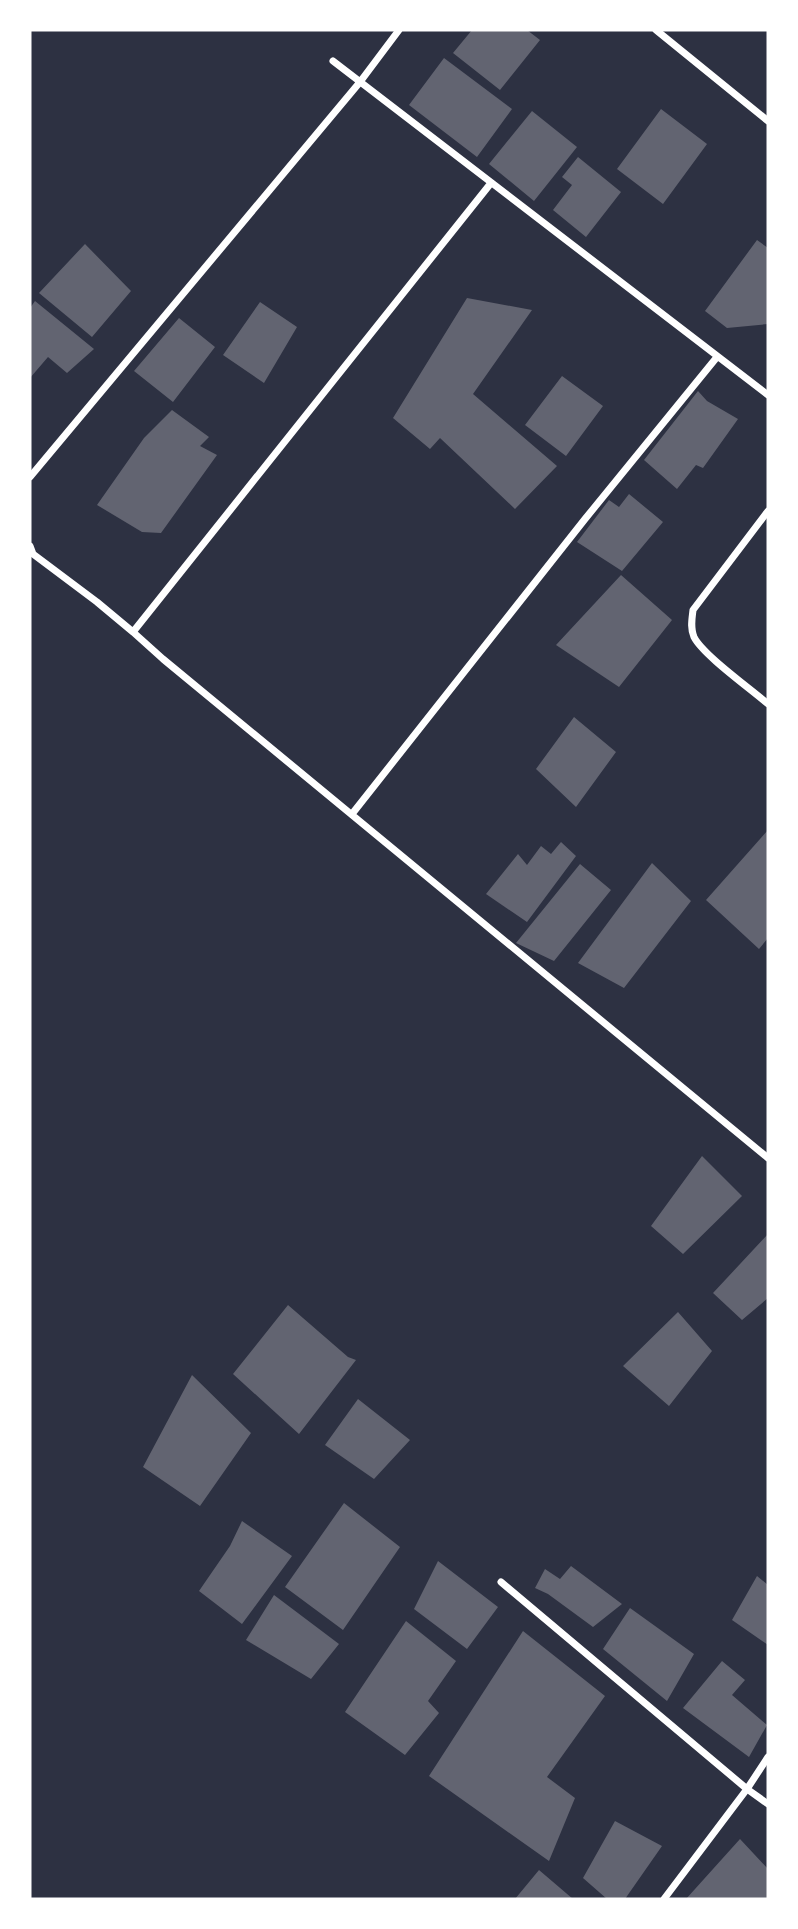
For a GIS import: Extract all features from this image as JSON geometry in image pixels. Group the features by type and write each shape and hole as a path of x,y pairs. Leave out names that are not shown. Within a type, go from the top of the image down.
{"street":[{"path":"30,477 360,82 399,30"},
{"path":"656,30 768,121"},
{"path":"333,61 768,395"},
{"path":"133,632 491,183"},
{"path":"352,814 585,519 718,356"},
{"path":"768,511 693,610 692,625 693,635 701,648 768,704"},
{"path":"30,546 33,554 97,602 768,1158"},
{"path":"501,1582 768,1804"},
{"path":"664,1899 768,1757"}],"building":[{"path":"472,30 527,30 540,40 500,90 453,53"},
{"path":"444,58 512,109 477,157 409,105"},
{"path":"661,109 707,144 663,204 617,169"},
{"path":"532,111 577,147 534,201 489,164"},
{"path":"578,157 621,192 586,237 553,210 572,185 562,177"},
{"path":"757,240 768,248 768,324 727,328 705,311"},
{"path":"85,244 131,291 92,337 39,293"},
{"path":"467,298 532,310 473,394 557,466 515,509 440,438 430,449 393,418"},
{"path":"35,301 94,349 67,373 48,357 30,378 30,308"},
{"path":"260,302 297,327 264,383 223,355"},
{"path":"179,318 215,347 173,402 134,371"},
{"path":"562,376 603,406 566,456 525,425"},
{"path":"698,391 707,401 738,419 703,468 696,465 677,489 644,460"},
{"path":"172,410 209,437 200,446 217,455 161,533 142,532 97,505 144,438"},
{"path":"629,494 663,522 622,571 577,542 609,500 619,507"},
{"path":"621,575 672,620 619,687 556,645"},
{"path":"574,717 616,752 576,807 536,769"},
{"path":"768,830 768,938 759,949 706,900"},
{"path":"561,842 576,856 527,922 486,894 518,854 527,865 541,846 551,854"},
{"path":"652,863 691,901 624,988 578,963"},
{"path":"580,864 611,890 554,961 516,943"},
{"path":"702,1156 742,1196 683,1254 651,1226"},
{"path":"768,1234 768,1298 742,1320 713,1293"},
{"path":"288,1305 348,1357 356,1360 299,1434 233,1374"},
{"path":"678,1312 712,1351 669,1406 623,1366"},
{"path":"192,1375 251,1433 200,1506 143,1467"},
{"path":"358,1399 410,1440 374,1479 325,1445"},
{"path":"344,1503 400,1547 343,1630 285,1587"},
{"path":"242,1521 292,1556 242,1624 199,1591 230,1546"},
{"path":"438,1561 498,1607 467,1649 414,1609"},
{"path":"571,1566 622,1604 593,1627 548,1594 535,1588 545,1569 560,1579"},
{"path":"757,1576 768,1585 768,1645 732,1620"},
{"path":"274,1595 339,1644 311,1679 246,1640"},
{"path":"630,1608 694,1654 667,1701 603,1649"},
{"path":"406,1621 456,1661 428,1701 439,1713 405,1755 345,1712"},
{"path":"523,1631 605,1696 547,1777 575,1798 549,1861 429,1776"},
{"path":"722,1661 745,1680 732,1695 767,1725 749,1757 683,1708"},
{"path":"615,1821 662,1846 625,1899 607,1899 583,1878"},
{"path":"740,1839 768,1869 768,1899 686,1899"},
{"path":"539,1870 573,1899 515,1899"}]}
